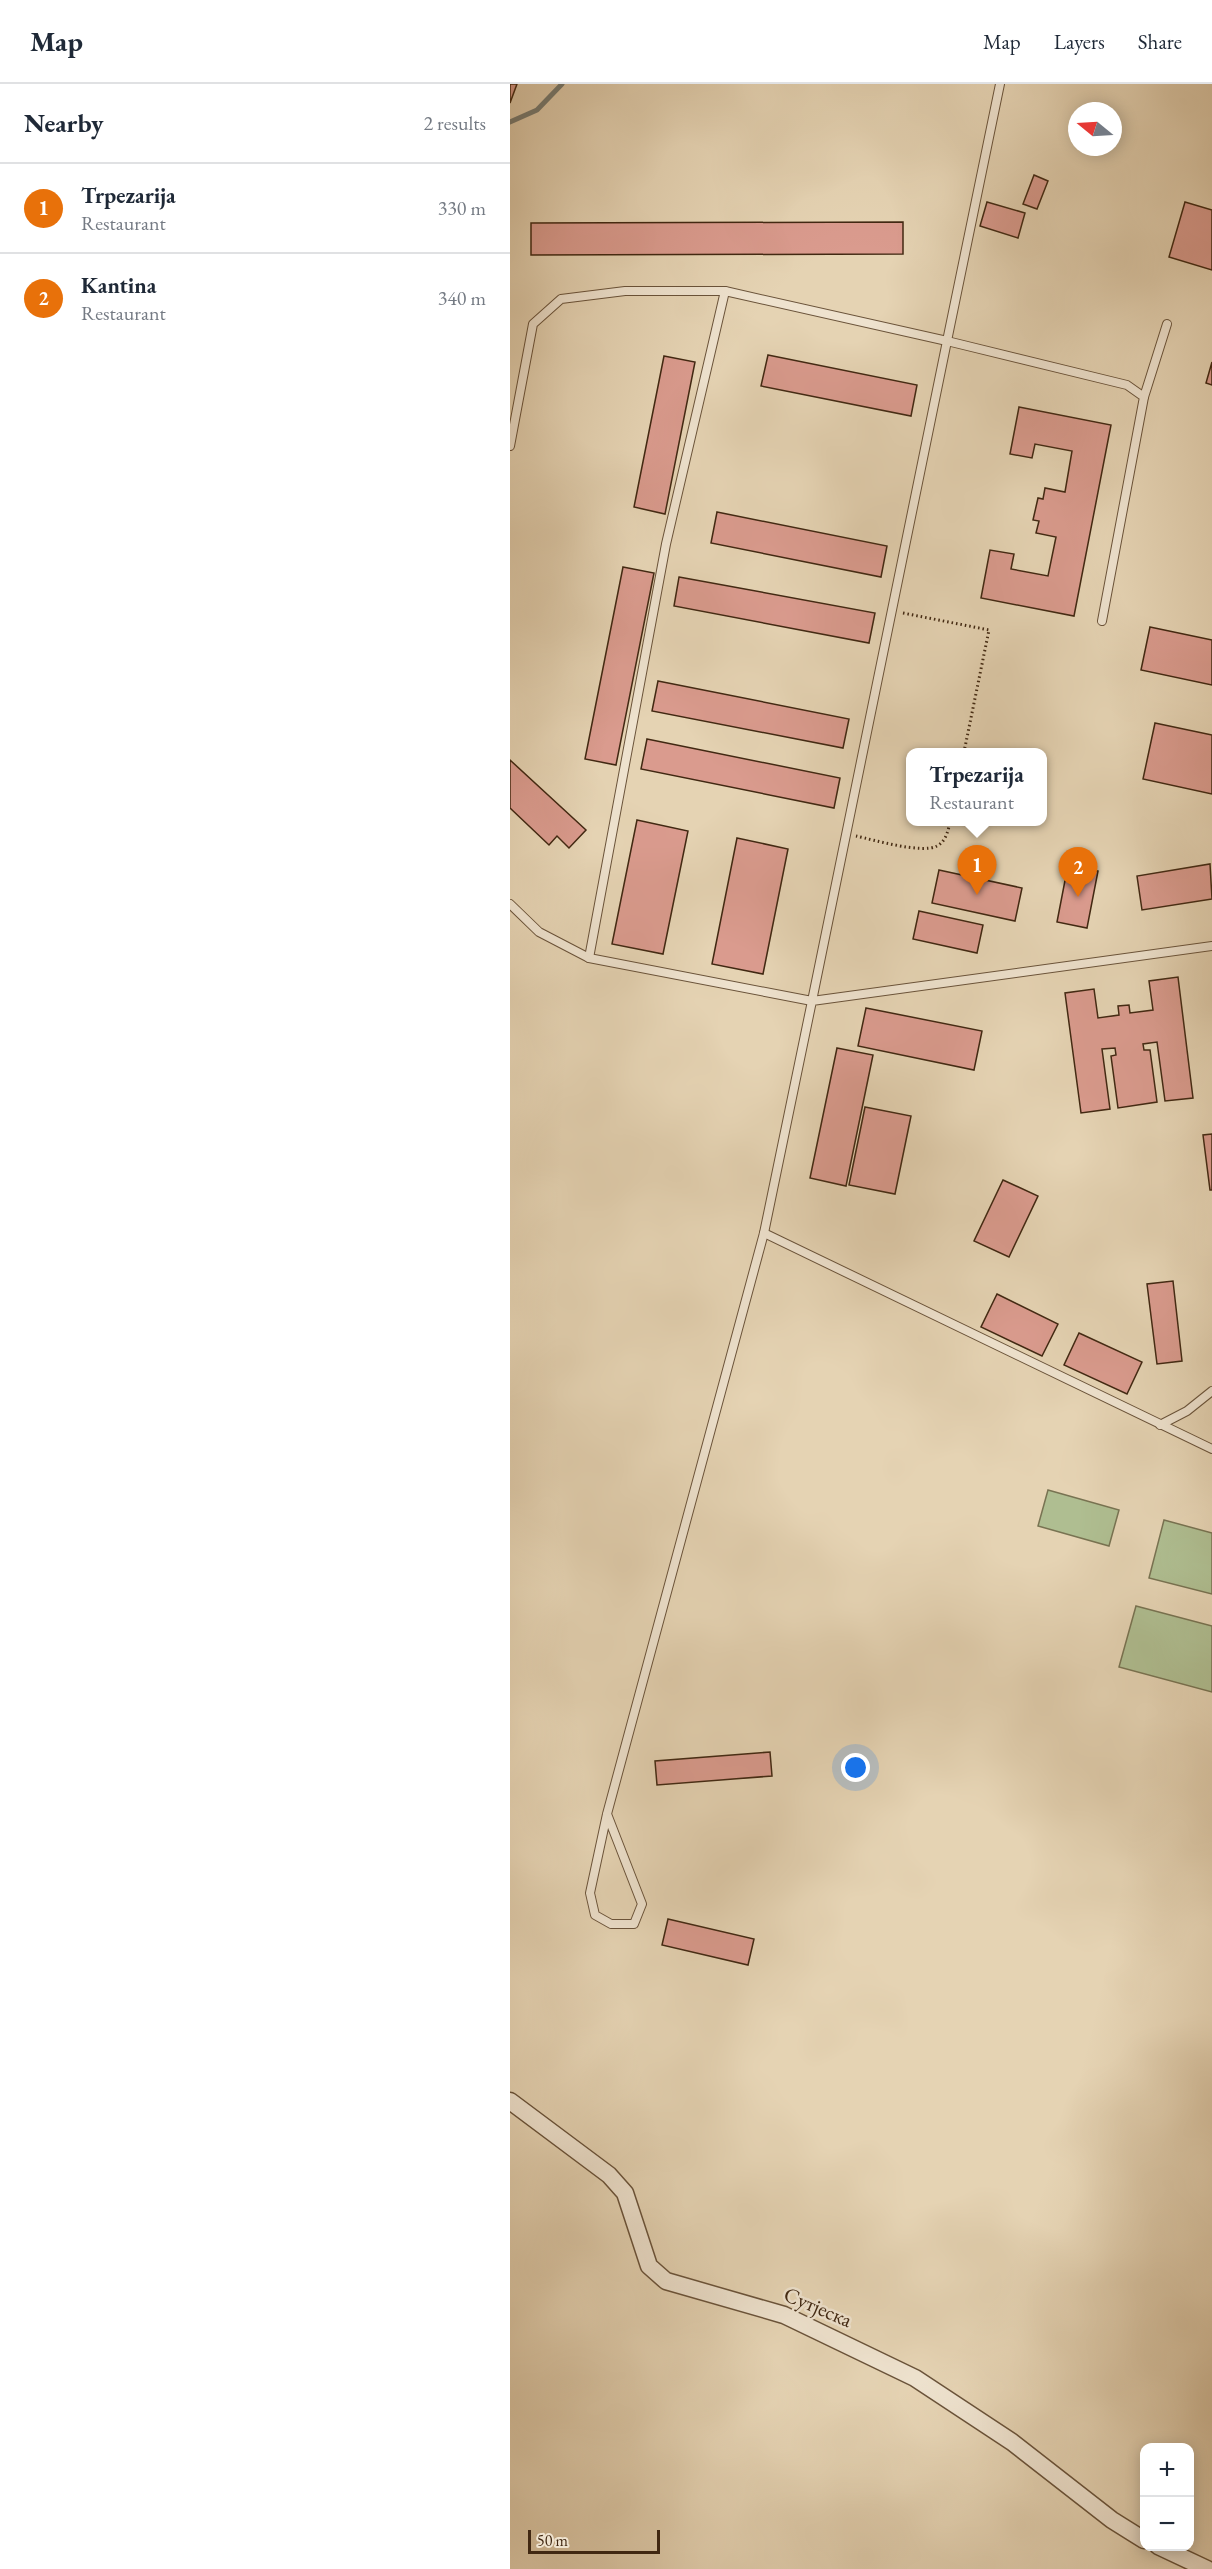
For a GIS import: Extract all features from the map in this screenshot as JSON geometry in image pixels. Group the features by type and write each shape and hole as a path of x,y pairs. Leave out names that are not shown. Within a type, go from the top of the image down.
{"street":[{"name":"Сутјеска","path":"510,2101 609,2175 625,2193 645,2258 649,2266 666,2281 784,2315 915,2378 1012,2442 1112,2520 1140,2538"},
{"path":"1167,2551 1207,2569"}],"lane":[{"path":"608,1814 642,1904 634,1924 611,1924 595,1915 590,1893 608,1814 764,1233 1000,84"},
{"path":"510,446 533,324 561,299 625,291 725,291 947,341 1127,385 1144,397"},
{"path":"589,958 666,544 725,291"},
{"path":"1102,621 1144,397 1167,324"},
{"path":"510,904 539,932 589,958 812,1001 1212,946"},
{"path":"764,1233 1212,1449"},
{"path":"1160,1425 1187,1411 1212,1392"}],"path":[{"path":"892,611 989,630 965,748"},
{"path":"846,834 922,848 937,846 947,835 949,826"}],"green space":[{"path":"1048,1490 1119,1510 1109,1546 1038,1526"},
{"path":"1164,1520 1212,1533 1212,1594 1149,1578"},
{"path":"1136,1606 1212,1626 1212,1692 1119,1667"}],"building":[{"path":"510,84 517,84 510,103"},
{"path":"1034,175 1048,181 1037,209 1023,204"},
{"path":"987,202 1025,213 1018,238 980,226"},
{"path":"1185,202 1212,210 1212,270 1169,257"},
{"path":"903,222 903,254 531,255 531,223"},
{"path":"768,355 917,385 911,416 761,386"},
{"path":"664,356 695,362 665,514 634,507"},
{"path":"1212,362 1212,385 1206,383"},
{"path":"1019,407 1111,425 1074,616 981,598 990,550 1014,554 1011,569 1048,576 1056,537 1036,533 1039,521 1033,520 1038,498 1043,499 1045,488 1065,492 1072,451 1035,444 1032,458 1010,454"},
{"path":"717,512 887,546 881,577 711,543"},
{"path":"623,567 654,573 616,765 585,759"},
{"path":"679,577 875,613 869,643 674,606"},
{"path":"1150,627 1212,640 1212,685 1141,670"},
{"path":"658,681 849,719 843,748 652,711"},
{"path":"1155,723 1212,735 1212,794 1143,779"},
{"path":"647,739 840,778 834,808 641,769"},
{"path":"510,760 586,830 569,848 557,836 549,845 510,808"},
{"path":"637,820 688,831 663,954 612,944"},
{"path":"737,838 788,849 763,974 712,964"},
{"path":"1210,864 1212,899 1142,910 1137,876"},
{"path":"1068,865 1098,871 1087,928 1057,922"},
{"path":"939,870 1022,888 1015,921 932,903"},
{"path":"919,911 983,925 977,953 913,939"},
{"path":"1178,977 1193,1098 1165,1101 1157,1042 1143,1044 1144,1050 1150,1050 1157,1102 1118,1108 1111,1056 1116,1055 1115,1048 1102,1049 1110,1109 1081,1113 1065,993 1094,989 1098,1018 1119,1015 1118,1006 1129,1005 1130,1013 1153,1010 1149,981"},
{"path":"866,1008 982,1031 974,1070 858,1046"},
{"path":"837,1048 873,1055 846,1186 810,1178"},
{"path":"865,1107 911,1116 895,1194 849,1185"},
{"path":"1212,1134 1212,1190 1210,1190 1203,1135"},
{"path":"1003,1180 1038,1196 1009,1257 974,1241"},
{"path":"1173,1281 1182,1361 1157,1364 1147,1284"},
{"path":"997,1294 1058,1324 1042,1356 981,1327"},
{"path":"1079,1333 1142,1362 1127,1394 1064,1365"},
{"path":"770,1752 772,1776 657,1785 655,1761"},
{"path":"668,1919 754,1939 748,1965 662,1945"}],"waterway":[{"path":"510,122 537,110 562,84"}],"place":[{"name":"Trpezarija","path":"977,895"},
{"name":"Kantina","path":"1078,897"}]}
